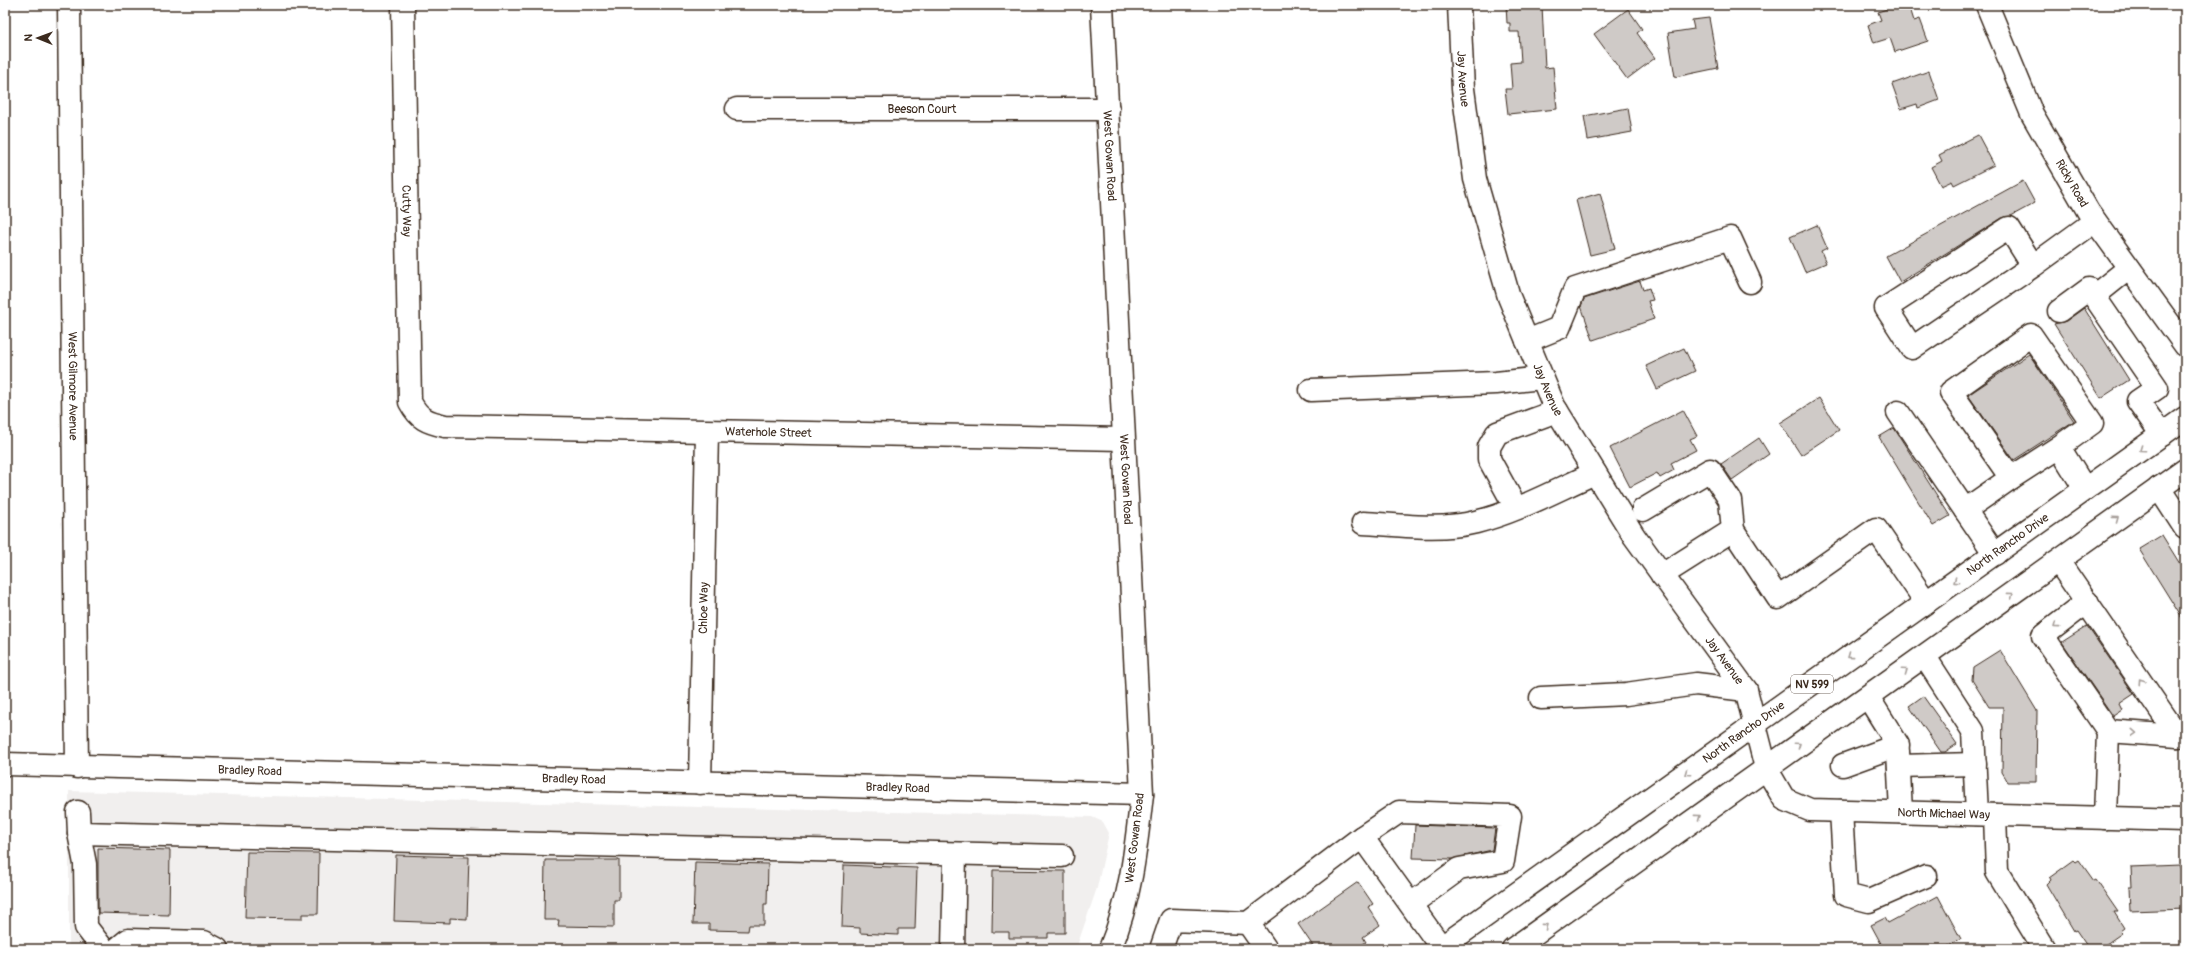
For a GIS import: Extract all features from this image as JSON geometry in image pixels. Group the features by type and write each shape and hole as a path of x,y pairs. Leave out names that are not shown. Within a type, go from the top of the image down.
{"street":[{"name":"West Gilmore Avenue","path":"69,5 77,766"},
{"name":"Cutty Way","path":"403,5 410,402 416,414"},
{"name":"West Gowan Road","path":"1102,5 1142,794 1135,861 1122,920 1110,949"},
{"name":"Jay Avenue","path":"1459,5 1463,89 1475,179 1509,297 1542,378 1557,411 1634,536 1746,690 1755,725"},
{"name":"Ricky Road","path":"1987,5 2032,114 2095,221 2185,345"},
{"name":"Beeson Court","path":"737,109 1108,109"},
{"path":"2034,266 2009,228 1886,308 1912,348 2034,266 2095,221"},
{"path":"1527,341 1559,328 1575,289 1730,238 1750,282"},
{"path":"2094,296 2129,268"},
{"path":"2059,311 2089,290 2094,296 2157,388 2138,401 2162,435"},
{"path":"1965,510 2092,423 2031,335 1951,392 2011,478"},
{"path":"1311,390 1496,383 1542,378"},
{"path":"1516,508 1489,459 1489,446 1497,433 1557,411"},
{"path":"1898,412 1995,554"},
{"name":"Waterhole Street","path":"416,414 430,423 445,426 1124,439"},
{"name":"North Rancho Drive","path":"1440,948 2185,418"},
{"name":"Chloe Way","path":"700,783 707,432"},
{"path":"2059,447 2085,489"},
{"path":"1643,510 1710,470 1730,500 1732,530 1778,598 1876,528 1926,602"},
{"path":"1513,949 1766,768 1925,657 2185,470"},
{"path":"1363,523 1442,526 1476,522 1516,508 1595,473"},
{"path":"2159,488 2185,528"},
{"path":"1662,574 1732,530"},
{"path":"2058,561 2178,736 2108,731"},
{"path":"2087,602 2043,636 2108,731 2105,818"},
{"path":"1925,657 1973,731 1975,764 1997,872 2044,949"},
{"path":"1541,698 1626,694 1696,684 1746,690"},
{"path":"1868,697 1898,745 1901,812"},
{"name":"North Michael Way","path":"1755,725 1766,768 1784,798 1810,810 2185,820"},
{"path":"1843,765 1898,745"},
{"name":"Bradley Road","path":"5,764 1142,794"},
{"path":"1899,766 1975,764"},
{"path":"1841,810 1846,895 1869,901 1926,876"},
{"path":"1161,949 1171,920 1248,922 1362,837 1399,812 1510,816 1503,861 1459,869 1411,904"},
{"path":"103,949 86,927 85,864 78,822 955,854 1062,856"},
{"path":"1362,837 1411,904 1440,948"},
{"path":"953,949 955,854"},
{"path":"1248,922 1266,949"},
{"path":"117,949 128,940 204,942 217,949"}],"shaded area":[{"path":"69,791 1092,817 1103,822 1109,833 1097,888 1076,949 69,949"}],"building":[{"path":"1506,5 1542,5 1545,68 1553,67 1557,109 1508,114 1505,89 1512,89 1510,63 1521,62 1519,32 1510,32 1510,23 1507,23"},
{"path":"1898,5 1909,5 1914,21 1920,19 1928,41 1895,52 1890,38 1874,43 1868,25 1881,20 1878,12"},
{"path":"1628,9 1642,29 1637,33 1655,58 1627,79 1594,34"},
{"path":"1709,18 1718,68 1675,77 1668,33 1694,29 1692,20"},
{"path":"1929,71 1939,100 1918,108 1917,104 1901,109 1892,84"},
{"path":"1628,108 1632,132 1588,140 1584,116"},
{"path":"1978,135 1994,165 1954,185 1952,181 1941,186 1931,167 1942,161 1939,155"},
{"path":"2023,181 2035,203 2011,216 2002,218 1900,282 1886,256"},
{"path":"1600,193 1615,249 1590,255 1576,200"},
{"path":"1817,225 1827,248 1821,251 1826,263 1805,272 1790,237"},
{"path":"1640,281 1643,290 1649,288 1653,300 1648,301 1654,319 1593,340 1581,306 1584,299"},
{"path":"2084,308 2129,380 2101,398 2054,324 2066,321"},
{"path":"1684,348 1695,371 1657,389 1646,366"},
{"path":"2029,354 2074,421 2014,460 1968,395"},
{"path":"1819,398 1839,430 1801,455 1780,423"},
{"path":"1683,410 1697,436 1690,439 1696,450 1671,463 1674,470 1660,478 1657,473 1630,487 1610,448"},
{"path":"1894,428 1950,516 1933,526 1879,437"},
{"path":"1759,438 1769,454 1732,480 1721,464"},
{"path":"2162,535 2185,572 2185,623 2139,549"},
{"path":"2087,626 2134,694 2119,704 2122,710 2113,716 2062,642"},
{"path":"2000,650 2037,711 2036,782 2008,782 2002,772 2003,707 1989,707 1972,680 1973,667"},
{"path":"1923,696 1957,744 1945,752 1941,752 1909,706"},
{"path":"1415,825 1495,828 1492,850 1452,859 1413,858"},
{"path":"98,848 170,850 169,915 98,913"},
{"path":"247,852 319,853 318,914 302,914 302,919 245,918"},
{"path":"396,855 469,857 467,919 450,918 450,923 394,921"},
{"path":"545,860 619,860 619,900 614,900 614,927 558,926 559,920 544,920"},
{"path":"2074,860 2076,862 2079,860 2094,881 2096,880 2118,912 2114,912 2124,928 2120,931 2122,933 2099,949 2089,949 2076,930 2074,931 2046,884 2050,880 2049,878"},
{"path":"695,862 768,864 767,904 764,904 764,925 749,925 748,931 709,930 709,924 693,924"},
{"path":"844,865 917,868 915,929 898,929 898,935 860,933 860,928 842,927"},
{"path":"2180,865 2180,868 2185,868 2185,909 2130,911 2129,887 2132,887 2131,867"},
{"path":"993,870 1065,871 1065,933 1048,933 1048,938 1009,938 1009,932 992,932"},
{"path":"1358,882 1373,904 1368,907 1380,925 1363,937 1366,942 1356,949 1315,949 1298,924"},
{"path":"1938,896 1961,939 1943,949 1884,949 1871,925 1885,918 1888,923"}]}
